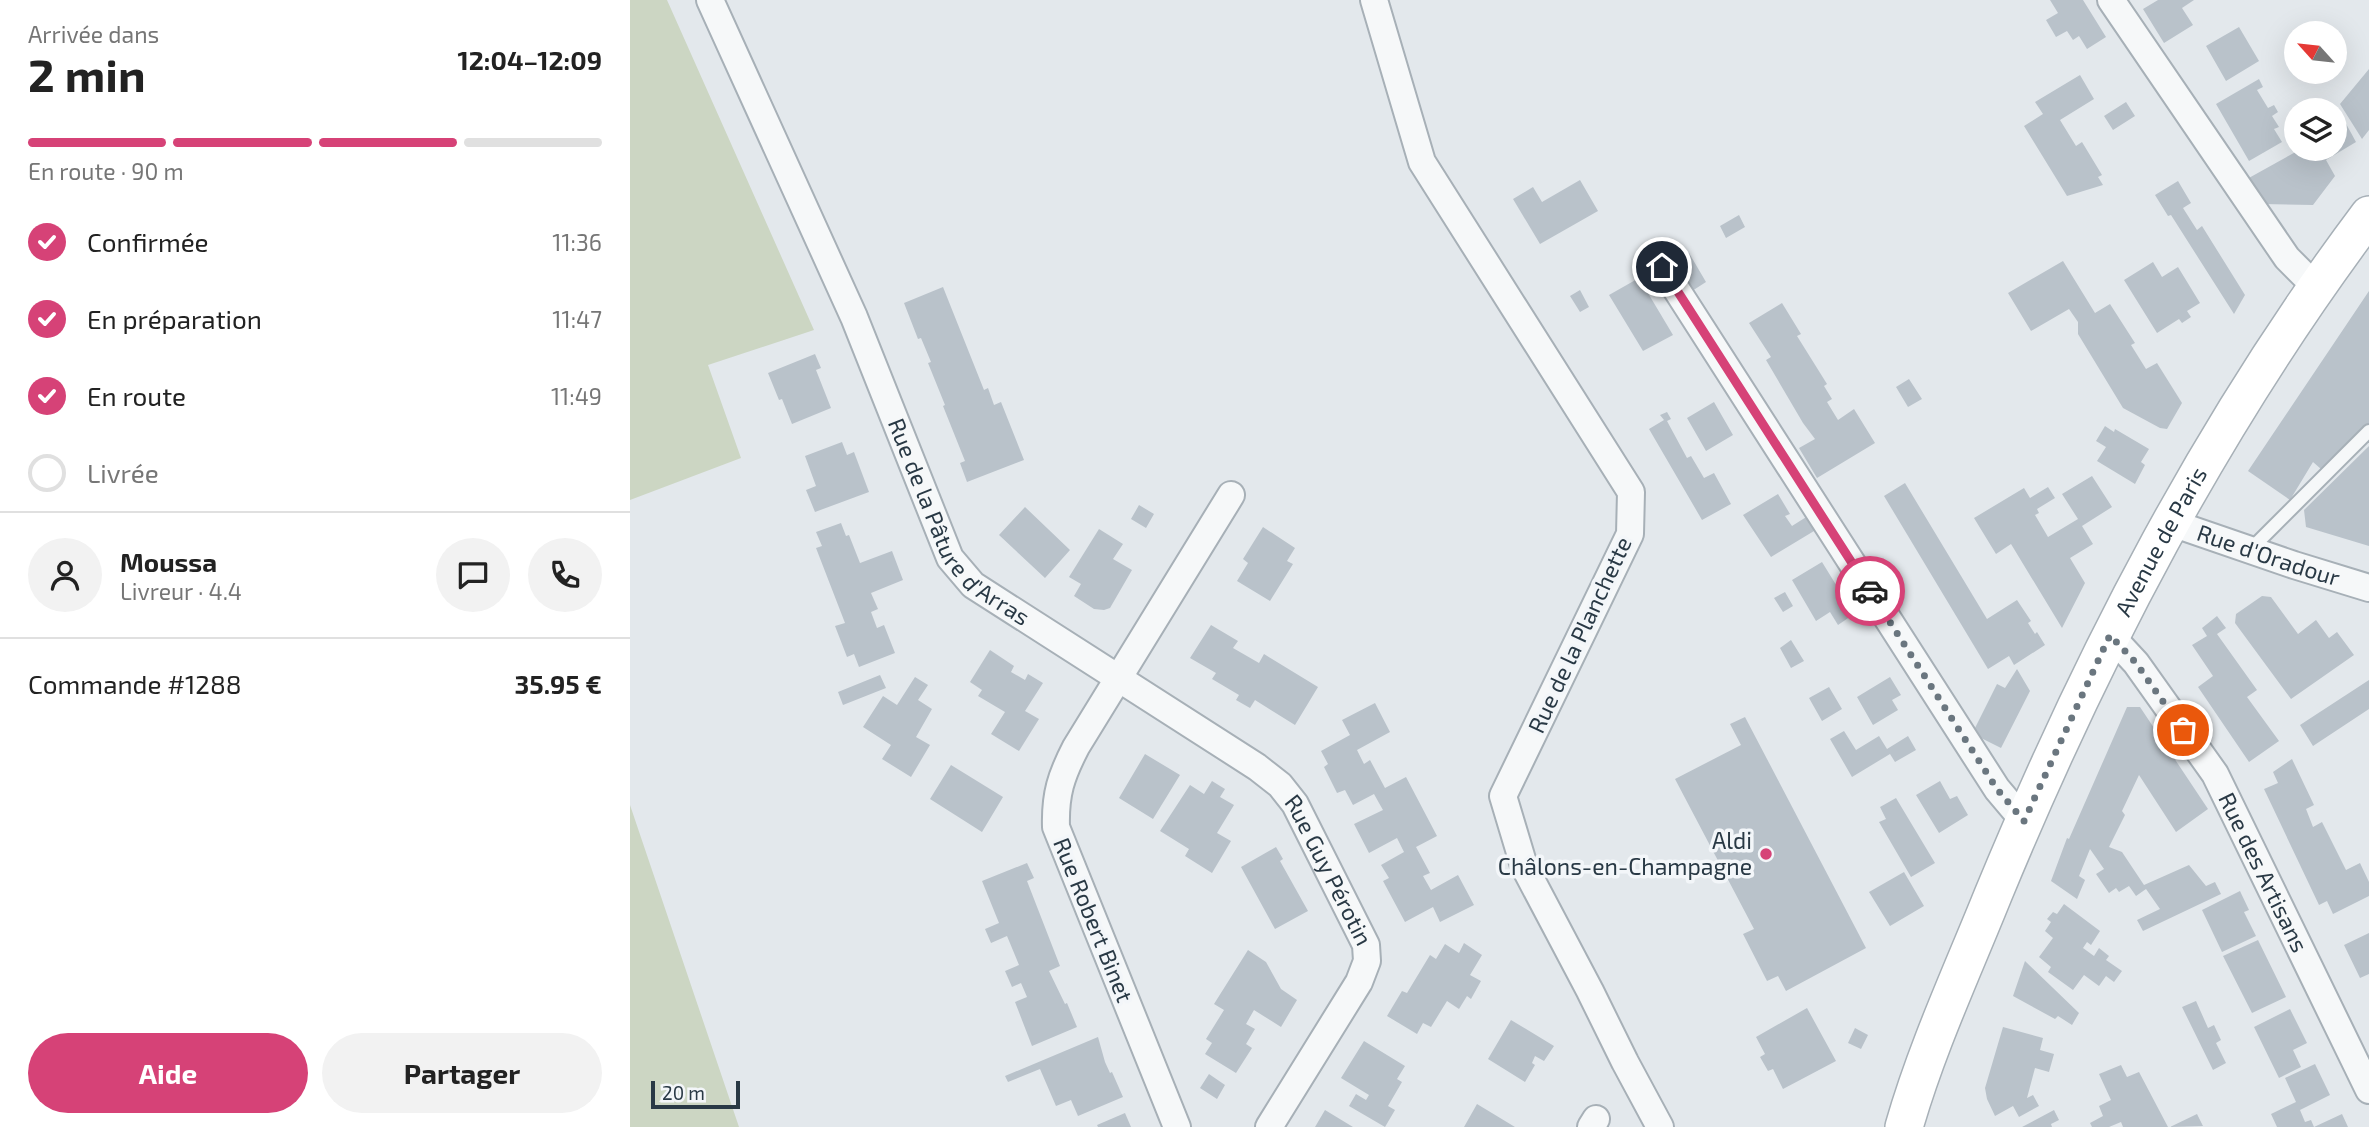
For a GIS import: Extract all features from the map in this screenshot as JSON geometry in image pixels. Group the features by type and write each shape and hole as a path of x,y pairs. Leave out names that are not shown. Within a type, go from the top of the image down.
{"main road":[{"name":"Avenue de Paris","path":"1904,1127 1940,1020 2024,821 2110,635 2169,522 2240,404 2283,337 2369,215"}],"street":[{"name":"Rue de la Pâture d'Arras","path":"710,0 854,317 950,558 973,585 1118,679"},
{"name":"Rue de la Planchette","path":"1374,0 1422,162 1631,492 1630,534 1503,796 1524,866 1660,1127"},
{"path":"2111,0 2287,258 2318,289"},
{"path":"1662,267 1997,789 2024,821"},
{"name":"Rue Robert Binet","path":"1177,1127 1056,827 1055,804 1060,779 1076,747 1231,495"},
{"name":"Rue d'Oradour","path":"2169,522 2369,588"},
{"name":"Rue des Artisans","path":"2110,635 2136,663 2215,774 2369,1090"},
{"name":"Rue Guy Pérotin","path":"1118,679 1257,767 1296,804 1366,945 1367,961 1359,982 1269,1127"}],"lane":[{"path":"2250,550 2369,431"}],"green space":[{"path":"630,0 667,0 814,330 708,365 741,458 630,500"},
{"path":"630,805 739,1127 630,1127"}],"building":[{"path":"2050,0 2083,0 2106,37 2087,49 2079,36 2073,40 2067,31 2056,37 2046,20 2058,13"},
{"path":"2158,0 2194,0 2182,8 2193,25 2164,43 2143,9"},
{"path":"2239,27 2259,61 2226,81 2206,46"},
{"path":"2369,69 2369,130 2362,139 2347,115 2345,98"},
{"path":"2080,75 2094,99 2060,120 2076,146 2082,142 2102,175 2098,177 2103,185 2067,196 2024,126 2043,114 2035,102"},
{"path":"2259,79 2263,87 2257,90 2268,108 2274,105 2278,112 2272,116 2279,127 2274,129 2282,142 2249,161 2216,104"},
{"path":"2126,102 2135,116 2113,130 2104,116"},
{"path":"2347,126 2356,142 2347,147"},
{"path":"2284,158 2284,161 2327,161 2335,176 2313,205 2262,204 2247,179"},
{"path":"1580,180 1598,211 1540,244 1513,199 1533,187 1542,202"},
{"path":"2178,181 2191,203 2183,208 2197,230 2202,226 2245,295 2234,314 2171,215 2168,216 2155,195"},
{"path":"1739,215 1745,227 1726,238 1720,226"},
{"path":"1689,253 1706,282 1692,291 1674,261"},
{"path":"2063,261 2095,313 2110,304 2135,343 2131,345 2146,369 2157,363 2182,403 2167,429 2160,428 2123,408 2078,334 2078,322 2069,309 2031,331 2008,293"},
{"path":"2153,262 2162,277 2178,267 2200,303 2187,311 2191,317 2182,323 2179,319 2157,333 2124,280"},
{"path":"1639,278 1673,335 1643,351 1609,295"},
{"path":"943,287 984,390 988,388 994,405 1001,402 1024,460 967,482 960,463 965,461 928,363 931,362 921,338 918,339 904,303"},
{"path":"1580,290 1589,307 1580,312 1570,296"},
{"path":"2369,291 2369,423 2321,469 2313,462 2290,500 2248,471"},
{"path":"1782,303 1801,334 1797,336 1827,384 1824,386 1832,399 1827,402 1838,420 1854,409 1875,443 1817,478 1799,448 1815,439 1766,360 1771,357 1749,323"},
{"path":"815,354 821,368 816,370 831,408 792,424 768,373"},
{"path":"1909,379 1922,399 1908,407 1896,387"},
{"path":"1714,402 1733,435 1706,451 1687,418"},
{"path":"1667,412 1671,419 1667,421 1687,458 1691,456 1704,478 1714,473 1731,504 1702,520 1649,429 1664,420 1660,415"},
{"path":"2105,426 2149,449 2141,462 2145,465 2135,484 2097,461 2106,447 2096,441"},
{"path":"842,442 847,455 854,452 869,492 815,512 806,490 816,486 805,456"},
{"path":"2369,446 2369,546 2306,527 2304,510"},
{"path":"2092,476 2112,507 2082,526 2093,544 2070,558 2085,583 2062,628 2011,544 1996,554 1974,518 2024,488 2030,498 2048,487 2055,498 2037,509 2039,513 2035,515 2048,537 2078,519 2062,494"},
{"path":"1905,483 1987,619 2017,600 2031,621 2028,623 2045,645 2014,665 2009,656 1988,669 1884,496"},
{"path":"1778,494 1790,514 1785,516 1792,526 1811,514 1819,528 1771,557 1743,515"},
{"path":"1139,505 1154,514 1146,528 1131,519"},
{"path":"1025,507 1070,550 1045,578 999,535"},
{"path":"841,523 860,563 892,551 903,580 871,593 878,609 871,612 877,628 884,625 895,653 859,667 854,654 847,657 835,626 845,623 816,548 822,546 816,532"},
{"path":"1263,527 1295,548 1287,561 1293,564 1270,601 1237,581 1248,563 1243,559"},
{"path":"1099,529 1123,544 1113,559 1132,570 1110,608 1104,610 1094,609 1074,596 1081,584 1069,577"},
{"path":"1822,562 1854,614 1838,625 1830,612 1816,621 1792,580"},
{"path":"1785,592 1793,606 1783,612 1774,598"},
{"path":"2262,596 2271,597 2298,634 2316,620 2329,638 2337,632 2354,655 2291,699 2235,623 2236,614"},
{"path":"2217,616 2226,628 2217,634 2257,690 2247,697 2279,741 2249,762 2198,687 2213,676 2192,645 2207,636 2202,628"},
{"path":"1211,625 1238,641 1233,648 1259,663 1264,654 1318,687 1295,725 1255,700 1250,708 1236,700 1239,695 1212,679 1216,673 1190,658"},
{"path":"1791,640 1804,661 1791,668 1780,648"},
{"path":"990,650 1014,666 1011,672 1025,680 1028,674 1043,683 1025,711 1039,719 1019,751 991,734 1005,712 978,696 982,690 970,682"},
{"path":"2017,669 2030,691 2001,748 1979,737 1974,730 1997,684 2005,688"},
{"path":"880,675 886,688 843,705 838,692"},
{"path":"915,677 928,685 918,700 932,709 916,737 930,745 911,777 882,759 891,745 863,727 883,696 897,705"},
{"path":"1890,677 1901,695 1892,700 1898,710 1873,725 1857,697"},
{"path":"2369,680 2369,709 2313,746 2300,725"},
{"path":"1829,687 1842,709 1822,721 1809,698"},
{"path":"1375,703 1390,732 1357,750 1364,764 1370,760 1385,788 1406,777 1437,836 1416,847 1430,873 1423,876 1431,890 1458,875 1474,905 1440,922 1433,907 1405,922 1383,881 1389,878 1381,865 1404,852 1397,838 1369,853 1354,824 1383,810 1374,794 1353,805 1345,790 1337,793 1324,767 1328,764 1321,751 1350,735 1342,720"},
{"path":"2127,707 2140,707 2208,809 2176,832 2139,775 2122,811 2125,815 2109,847 2122,852 2144,885 2189,865 2206,886 2215,882 2221,894 2143,931 2137,920 2160,909 2146,889 2136,896 2129,886 2119,892 2116,888 2109,893 2096,874 2104,869 2090,849 2079,876 2085,880 2077,899 2051,881 2067,838 2069,839"},
{"name":"Aldi Châlons-en-Champagne","path":"1745,717 1866,948 1786,991 1778,976 1767,981 1743,934 1754,929 1675,779 1741,745 1730,724"},
{"path":"1844,731 1856,750 1879,736 1887,749 1908,736 1916,750 1895,762 1890,754 1852,777 1830,739"},
{"path":"1145,754 1180,775 1153,819 1119,798"},
{"path":"2292,759 2314,805 2306,809 2313,827 2322,822 2346,870 2360,863 2369,882 2369,896 2333,914 2327,901 2319,905 2264,789 2278,783 2273,772"},
{"path":"951,765 1003,797 982,832 930,799"},
{"path":"1212,781 1225,789 1220,797 1234,805 1217,833 1231,841 1212,873 1185,856 1189,849 1160,831 1190,785 1204,794"},
{"path":"1940,781 1950,799 1957,796 1968,815 1939,833 1916,795"},
{"path":"1896,798 1935,863 1911,877 1879,822 1886,819 1880,807"},
{"path":"1276,847 1283,859 1280,861 1308,911 1275,929 1241,867"},
{"path":"1027,863 1034,878 1027,881 1060,966 1049,971 1077,1027 1032,1046 1015,1002 1027,997 1021,983 1012,987 1005,971 1019,965 1007,936 991,943 985,929 999,923 982,881"},
{"path":"1904,872 1924,906 1890,926 1869,892"},
{"path":"2240,891 2249,910 2244,912 2256,936 2222,952 2202,910"},
{"path":"2064,904 2100,931 2091,945 2087,942 2083,948 2094,956 2099,948 2109,956 2106,960 2122,971 2114,982 2106,976 2099,986 2084,975 2073,990 2048,972 2051,967 2039,957 2053,938 2045,931 2051,922 2047,919 2053,912 2057,914"},
{"path":"2369,933 2369,974 2360,978 2344,945"},
{"path":"2258,940 2286,997 2252,1013 2223,956"},
{"path":"1464,943 1482,955 1470,975 1481,981 1471,999 1467,996 1459,1009 1447,1001 1431,1027 1423,1023 1417,1034 1387,1016 1402,991 1407,993 1430,955 1436,959 1445,944 1459,953"},
{"path":"1248,950 1266,962 1281,989 1297,1000 1281,1027 1254,1010 1246,1024 1255,1029 1246,1044 1252,1048 1236,1073 1205,1054 1212,1043 1206,1039 1224,1010 1214,1004"},
{"path":"2025,961 2079,1013 2072,1025 2058,1016 2055,1019 2013,996"},
{"path":"2196,1001 2208,1028 2214,1025 2221,1040 2216,1043 2226,1063 2213,1070 2182,1007"},
{"path":"1807,1008 1836,1061 1783,1089 1773,1069 1768,1071 1760,1057 1765,1054 1756,1037"},
{"path":"2290,1009 2307,1043 2293,1050 2301,1067 2279,1078 2254,1027"},
{"path":"1511,1020 1554,1046 1544,1061 1535,1056 1532,1063 1535,1065 1525,1082 1488,1059"},
{"path":"2003,1027 2043,1038 2040,1050 2054,1054 2049,1072 2035,1068 2027,1098 2033,1095 2039,1106 2019,1117 2013,1106 1995,1116 1985,1088"},
{"path":"1855,1028 1868,1035 1861,1049 1848,1043"},
{"path":"1098,1037 1105,1062 1123,1097 1078,1116 1071,1100 1056,1106 1040,1069 1008,1082 1005,1076"},
{"path":"1364,1041 1405,1066 1397,1079 1402,1082 1388,1106 1395,1110 1385,1127 1349,1106 1356,1094 1366,1100 1369,1095 1341,1078"},
{"path":"2315,1064 2330,1095 2300,1110 2305,1122 2311,1120 2314,1127 2277,1127 2271,1114 2296,1102 2285,1078"},
{"path":"2121,1065 2127,1077 2139,1072 2168,1127 2123,1127 2121,1122 2109,1127 2092,1127 2090,1123 2103,1116 2099,1106 2111,1100 2099,1074"},
{"path":"1209,1074 1225,1085 1217,1099 1200,1088"},
{"path":"1477,1104 1515,1127 1464,1127"},
{"path":"1325,1110 1353,1127 1315,1127"},
{"path":"2054,1110 2059,1120 2051,1124 2052,1127 2022,1127"},
{"path":"1125,1113 1131,1127 1097,1125"},
{"path":"2197,1114 2203,1126 2170,1127"},
{"path":"2342,1114 2348,1127 2314,1127"}],"way so far":[{"path":"1870,591 1997,789 2024,821 2110,635 2136,663 2183,730"}],"place":[{"name":"Aldi Châlons-en-Champagne","path":"1766,854"}],"route":[{"path":"1662,267 1870,591"}]}
